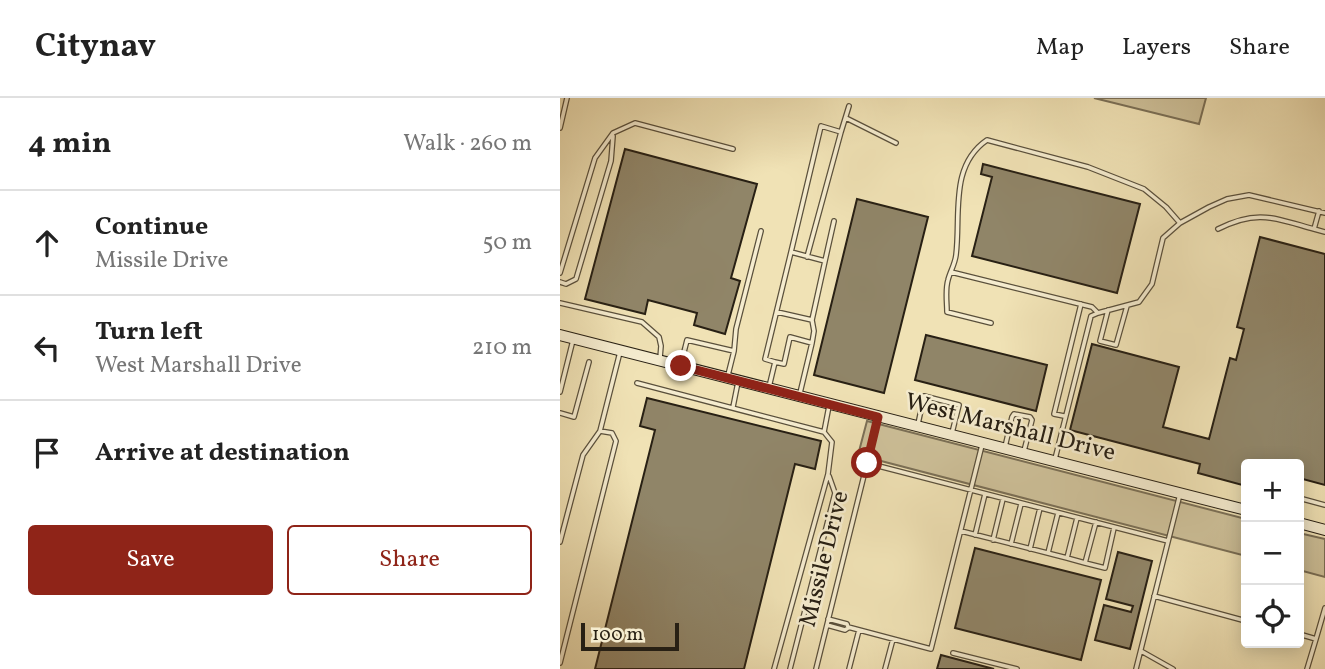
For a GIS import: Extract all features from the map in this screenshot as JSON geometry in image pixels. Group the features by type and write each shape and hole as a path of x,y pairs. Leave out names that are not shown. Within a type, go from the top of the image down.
{"main road":[{"name":"West Marshall Drive","path":"560,335 1241,508"},
{"path":"1304,524 1325,530"}],"lane":[{"path":"560,128 567,98"},
{"path":"807,257 849,106"},
{"path":"846,118 896,143"},
{"path":"560,273 595,158 613,133 635,123 733,149"},
{"path":"812,343 790,337 783,364 765,359 821,126 841,132"},
{"path":"560,282 566,284 576,279 611,161 613,133"},
{"path":"991,323 947,312 946,283 956,258 958,198 967,160 974,149 986,140 1088,167 1144,189 1180,223"},
{"path":"1054,461 1091,316 1139,302 1152,284 1163,237 1180,223 1227,199 1250,195 1325,213"},
{"path":"1314,229 1319,211"},
{"path":"1218,229 1237,219 1255,216 1325,232"},
{"path":"800,397 814,331 812,320 834,221"},
{"path":"733,407 736,329 761,231"},
{"path":"791,252 825,261"},
{"path":"951,272 1092,307 1098,313"},
{"path":"560,303 642,322 659,337 662,346 660,360"},
{"path":"1065,416 1054,414 1081,304"},
{"path":"1108,310 1100,341 1116,345 1127,305"},
{"path":"777,312 812,320"},
{"path":"560,393 574,338"},
{"path":"681,366 687,340 734,351"},
{"path":"560,542 583,454 600,431 620,350"},
{"path":"560,413 574,417 589,362"},
{"path":"769,389 775,362"},
{"path":"637,383 824,432 832,442 828,474 774,669"},
{"path":"917,426 925,396 959,405 951,435"},
{"path":"824,432 830,405"},
{"path":"1004,449 1014,414 1030,416 1032,420 1023,453"},
{"name":"Missile Drive","path":"816,669 878,417"},
{"path":"560,663 616,441 612,433 600,431"},
{"path":"827,622 847,624 848,627 931,649 982,443"},
{"path":"867,463 1168,541"},
{"path":"790,669 835,493 828,474"},
{"path":"1136,669 1181,492"},
{"path":"975,535 985,494"},
{"path":"993,540 1003,499"},
{"path":"1304,499 1325,505"},
{"path":"1011,544 1021,504"},
{"path":"1030,549 1040,508"},
{"path":"1048,553 1058,513"},
{"path":"1067,558 1077,518"},
{"path":"1086,563 1096,522"},
{"path":"961,531 1105,568 1114,527"},
{"path":"1154,596 1241,620"},
{"path":"1307,669 1325,608"},
{"path":"849,669 859,630"},
{"path":"1304,635 1316,639"},
{"path":"885,669 893,639"},
{"path":"1141,650 1173,669"},
{"path":"953,653 1017,669"}],"shaded area":[{"path":"1094,98 1206,98 1199,124"},
{"path":"867,421 1241,518 1241,555 858,455"},
{"path":"1304,534 1325,539 1325,577 1304,571"}],"building":[{"path":"625,149 757,184 731,278 740,281 725,334 694,325 697,313 648,300 645,314 585,299"},
{"path":"983,164 1140,204 1117,293 972,256 992,177 981,174"},
{"path":"857,199 928,217 884,393 814,375"},
{"path":"1260,237 1325,254 1325,485 1304,479 1304,459 1241,459 1241,485 1198,473 1200,464 1070,430 1092,344 1179,367 1163,427 1209,439 1230,358 1236,360 1244,329 1237,327"},
{"path":"926,335 1047,365 1036,411 915,380"},
{"path":"647,398 821,441 815,469 795,464 744,669 595,669 655,430 640,426"},
{"path":"975,548 1101,580 1081,660 955,628"},
{"path":"1118,552 1152,561 1130,649 1095,640 1104,605 1131,612 1133,606 1106,599"},
{"path":"941,655 994,669 937,669"}],"route":[{"path":"681,366 878,417 867,463"}]}
